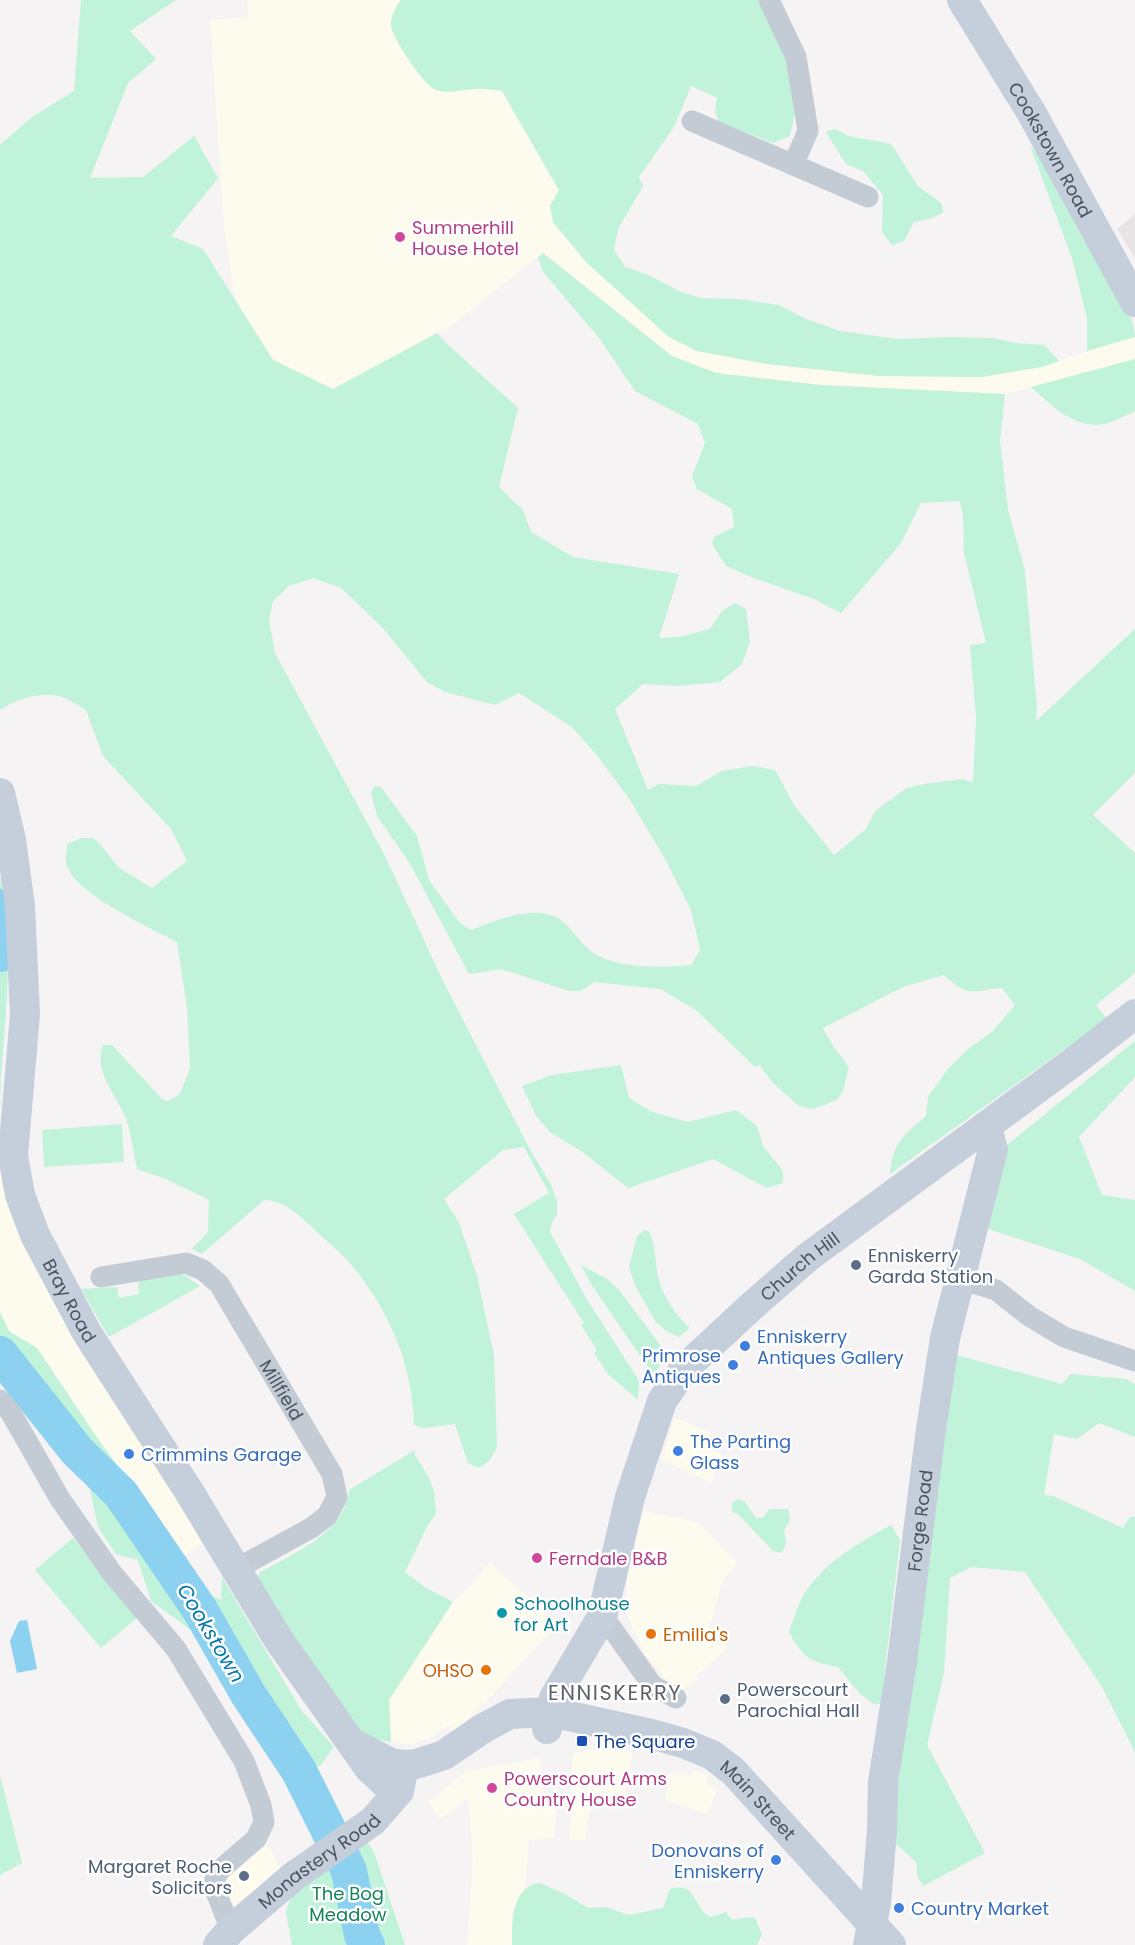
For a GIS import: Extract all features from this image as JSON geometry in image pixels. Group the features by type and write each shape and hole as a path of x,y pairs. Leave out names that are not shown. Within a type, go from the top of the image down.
{"main road":[{"name":"Cookstown Road","path":"962,0 1031,112 1135,302"},
{"name":"Bray Road","path":"0,793 11,840 21,906 25,1014 13,1156 20,1195 35,1235 87,1333 190,1493 278,1639 369,1768 384,1782 401,1778"},
{"name":"Church Hill","path":"602,1617 630,1497 662,1401 684,1369 808,1257 1135,1014"},
{"name":"Forge Road","path":"870,1934 875,1907 882,1830 883,1782 902,1662 930,1436 945,1338 993,1149 986,1126"},
{"path":"549,1721 554,1698 602,1617"},
{"name":"Main Street","path":"401,1778 415,1790 471,1753 497,1740 549,1721 614,1727 682,1743 712,1755 733,1771 870,1934 891,1945"},
{"name":"Monastery Road","path":"224,1937 294,1876 368,1825 401,1778"}],"street":[{"path":"769,0 796,57 808,131 793,165"},
{"path":"692,121 868,197"},
{"name":"Millfield","path":"101,1276 186,1263 203,1270 219,1284 332,1474 337,1497 327,1516 311,1528 236,1569"},
{"path":"959,1279 996,1290 1029,1316 1064,1337 1135,1360"},
{"path":"0,1400 11,1413 60,1499 112,1573 176,1649 244,1761 261,1805 264,1822 256,1839 220,1870 215,1880 224,1937"},
{"path":"602,1617 653,1686 676,1698"}],"shaded area":[{"path":"247,0 440,0 497,83 559,191 550,206 553,223 587,263 669,337 697,351 767,364 879,376 981,377 1042,367 1135,337 1135,359 1005,394 821,385 716,373 672,356 543,253 451,326 333,389 273,360 235,299 224,227 210,20 248,17"},
{"path":"1135,214 1135,258 1117,229"},
{"path":"0,1153 204,1543 178,1559 0,1326"},
{"path":"675,1417 711,1433 705,1447 722,1454 711,1483 661,1459"},
{"path":"643,1511 697,1522 737,1563 723,1581 706,1637 729,1647 678,1694 645,1654 627,1616 627,1581"},
{"path":"490,1563 559,1623 491,1697 455,1732 448,1725 435,1736 410,1745 391,1742 389,1700 453,1602"},
{"path":"586,1750 633,1752 623,1808 591,1804 585,1840 570,1840 573,1753"},
{"path":"540,1758 544,1803 557,1803 554,1838 529,1840 525,1889 512,1913 512,1945 467,1945 473,1859 468,1799 440,1819 428,1802 467,1771"},
{"path":"693,1770 709,1775 706,1784 718,1789 707,1814 665,1800 670,1772 691,1777"},
{"path":"266,1843 284,1873 236,1910 217,1878"}],"green space":[{"path":"81,0 176,0 130,31 156,59 128,83 90,178 143,177 194,136 218,178 171,236 203,249 273,360 333,389 437,333 518,408 499,487 523,510 531,532 573,557 679,574 659,638 680,637 710,629 722,611 735,603 746,609 750,641 742,664 720,682 677,686 643,684 615,709 648,790 659,784 696,786 722,771 752,766 775,770 794,805 834,855 866,829 875,811 907,788 963,779 973,783 976,718 970,645 986,643 964,553 960,501 921,503 901,543 841,613 814,599 726,566 712,544 714,537 734,527 732,509 697,489 692,476 705,443 698,424 635,391 600,339 543,272 538,257 543,253 672,356 716,373 821,385 1005,394 1000,441 1008,510 1025,571 1037,709 1036,721 1135,629 1135,773 1093,815 1135,853 1135,973 1096,1005 1107,1019 890,1174 891,1163 900,1140 926,1116 928,1097 948,1069 968,1049 992,1032 1015,1005 1002,988 966,990 944,975 903,987 823,1028 849,1067 843,1091 837,1100 813,1109 799,1106 773,1083 759,1065 755,1067 696,1010 660,989 594,982 581,991 569,991 501,969 469,974 409,862 377,816 371,793 374,786 381,787 417,836 429,880 459,922 471,930 524,913 536,913 556,917 592,952 614,962 654,967 691,965 700,950 691,910 664,857 630,800 596,754 572,727 519,693 495,705 445,692 427,682 382,627 341,588 313,578 289,586 273,601 269,621 275,653 384,854 443,981 528,1146 551,1185 557,1201 557,1215 552,1222 550,1232 586,1298 639,1381 638,1400 608,1374 594,1353 597,1350 581,1325 584,1323 514,1214 549,1193 524,1147 503,1150 444,1199 459,1223 477,1276 494,1355 497,1447 490,1460 479,1468 468,1463 455,1424 423,1428 414,1425 409,1380 396,1337 386,1317 375,1297 348,1261 300,1216 286,1206 264,1200 202,1254 192,1249 208,1232 209,1200 166,1179 137,1169 126,1120 106,1081 101,1054 103,1045 112,1045 162,1099 168,1101 180,1094 190,1068 187,1007 177,942 113,908 81,885 71,873 66,862 67,844 82,838 93,838 119,868 152,888 187,861 171,829 103,756 86,710 65,698 40,695 15,702 0,710 0,145 32,117 74,91"},
{"path":"401,0 758,0 787,58 796,107 790,136 773,143 719,122 715,112 717,98 691,86 674,127 639,177 643,186 618,229 614,250 625,267 646,274 681,292 701,298 739,299 779,305 806,319 840,331 897,339 992,338 1015,343 1044,345 1059,361 1042,367 981,377 879,376 767,364 697,351 669,337 587,263 553,222 550,206 559,190 502,91 477,89 441,91 431,87 424,80 397,41 391,26 392,15"},
{"path":"835,129 848,136 891,144 918,186 942,204 943,213 914,222 904,241 892,245 882,232 883,195 863,171 846,164 826,132"},
{"path":"1030,146 1046,166 1088,248 1122,299 1129,313 1135,337 1087,351 1087,318 1072,258"},
{"path":"1135,359 1135,411 1108,423 1093,425 1074,420 1064,415 1031,387"},
{"path":"0,876 8,951 7,1002 1,1077 0,1146"},
{"path":"1135,1041 1135,1077 1079,1137 1102,1195 1135,1200 1135,1291 1080,1259 982,1227 1002,1149"},
{"path":"621,1065 629,1098 652,1112 688,1122 736,1110 757,1126 763,1146 783,1171 783,1183 767,1188 713,1159 628,1188 584,1153 550,1132 536,1116 522,1086 552,1075"},
{"path":"122,1124 124,1162 44,1167 42,1130"},
{"path":"644,1230 649,1231 651,1236 657,1272 665,1296 690,1328 679,1337 665,1330 655,1321 635,1285 629,1267 637,1236"},
{"path":"581,1265 607,1279 620,1291 666,1353 654,1376 591,1284"},
{"path":"177,1273 186,1276 200,1286 109,1337 81,1289 117,1287 119,1298 139,1294 140,1280"},
{"path":"0,1312 9,1331 37,1348 96,1436 186,1559 179,1588 202,1591 221,1600 222,1577 301,1710 334,1747 320,1766 271,1755 247,1704 202,1638 151,1601 138,1560 116,1554 98,1527 80,1443 56,1407 36,1419 4,1372 0,1372"},
{"path":"953,1354 1062,1384 1071,1374 1126,1379 1135,1384 1135,1437 1099,1423 1077,1439 1054,1434 1044,1495 1053,1496 1123,1528 1130,1517 1135,1517 1135,1752 1102,1687 1025,1572 971,1567 950,1578 944,1673 927,1745 985,1853 923,1886 917,1876 917,1863 893,1841 896,1749"},
{"path":"415,1450 415,1455 434,1491 436,1514 427,1526 405,1572 426,1588 453,1602 389,1700 391,1742 365,1737 348,1725 257,1579 259,1573 301,1550 328,1530 338,1519 349,1490"},
{"path":"738,1499 745,1502 756,1518 762,1518 770,1509 788,1509 790,1520 784,1530 786,1543 782,1553 773,1551 738,1514 732,1512 732,1503"},
{"path":"891,1525 900,1540 881,1703 876,1705 860,1694 838,1667 808,1657 798,1647 789,1631 799,1604 811,1584 842,1555"},
{"path":"73,1538 138,1617 101,1648 35,1570"},
{"path":"0,1775 22,1863 0,1875"},
{"name":"The Bog Meadow","path":"367,1841 374,1852 405,1945 292,1945 286,1912 292,1894"},
{"path":"540,1883 588,1908 606,1907 628,1915 663,1908 670,1889 686,1889 705,1913 711,1917 726,1912 731,1919 755,1918 762,1934 757,1945 512,1945 513,1917 518,1899 523,1891"}],"water":[{"path":"27,1620 37,1669 17,1673 10,1641 19,1621"}],"waterway":[{"name":"Cookstown","path":"0,907 3,939 0,954"},
{"name":"Cookstown","path":"0,1354 77,1451 121,1494 200,1610 248,1694 299,1771 349,1871 362,1935 367,1945"}],"place":[{"name":"Summerhill House Hotel","path":"400,237"},
{"name":"Enniskerry Garda Station","path":"856,1265"},
{"name":"Enniskerry Antiques Gallery","path":"745,1346"},
{"name":"Primrose Antiques","path":"733,1365"},
{"name":"The Parting Glass","path":"678,1451"},
{"name":"Crimmins Garage","path":"129,1454"},
{"name":"Ferndale B&B","path":"537,1558"},
{"name":"Schoolhouse for Art","path":"502,1613"},
{"name":"Emilia's","path":"651,1634"},
{"name":"OHSO","path":"486,1670"},
{"name":"Powerscourt Parochial Hall","path":"725,1699"},
{"name":"The Square","path":"582,1741"},
{"name":"Powerscourt Arms Country House","path":"492,1788"},
{"name":"Donovans of Enniskerry","path":"776,1860"},
{"name":"Margaret Roche Solicitors","path":"244,1876"},
{"name":"Country Market","path":"899,1908"}],"district":[{"name":"ENNISKERRY","path":"615,1692"}]}
